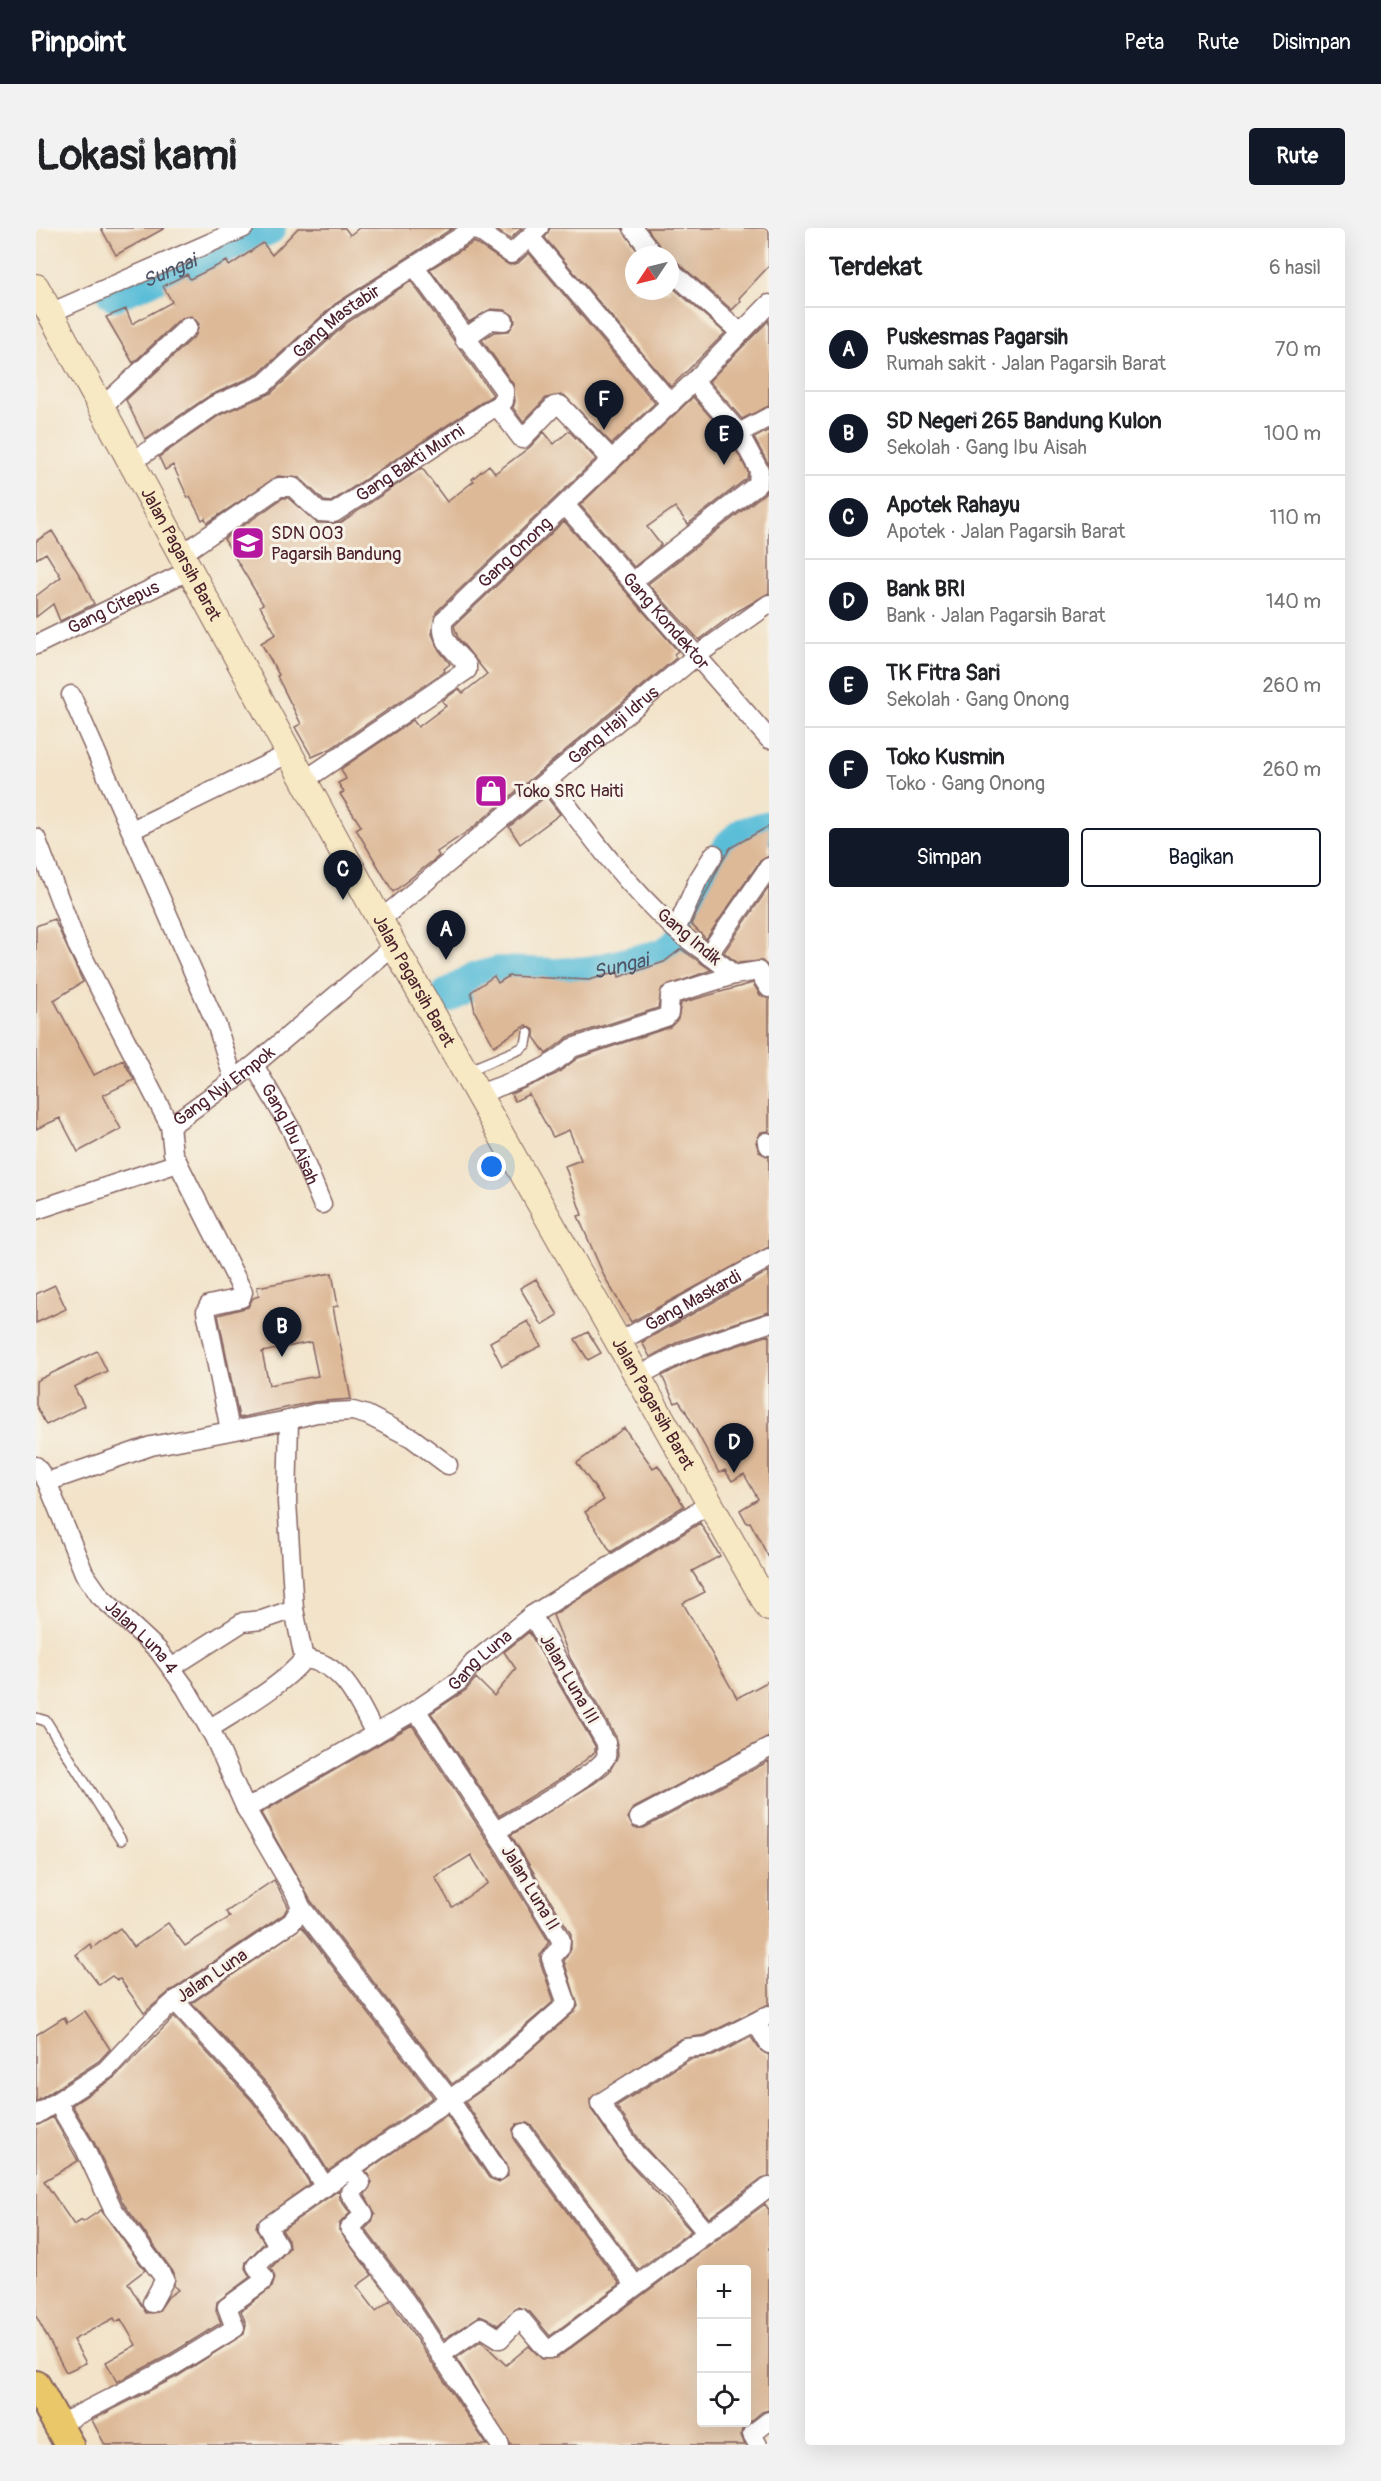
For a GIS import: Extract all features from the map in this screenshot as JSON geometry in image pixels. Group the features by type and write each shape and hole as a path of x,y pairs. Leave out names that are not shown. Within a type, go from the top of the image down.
{"main road":[{"path":"36,2385 63,2435"}],"street":[{"path":"50,313 244,228"},
{"path":"633,228 647,246"},
{"name":"Gang Mastabir","path":"132,462 215,405 264,384 341,314 474,230 511,254 534,232"},
{"path":"534,232 671,404"},
{"path":"415,267 464,339 504,390 506,397 496,406 522,439 554,406 560,405 612,460"},
{"path":"679,278 741,333"},
{"name":"Jalan Pagarsih Barat","path":"36,286 394,946 636,1377 769,1608"},
{"name":"Gang Onong","path":"305,780 467,670 467,665 443,637 441,628 444,620 671,404 769,304"},
{"path":"464,339 490,320 504,321"},
{"path":"102,407 188,327"},
{"path":"632,582 758,484 759,470 743,440 694,381"},
{"name":"Gang Bakti Murni","path":"186,562 279,487 293,487 319,512 334,513 496,406"},
{"path":"743,440 769,417"},
{"name":"Gang Kondektor","path":"565,505 769,738"},
{"name":"Gang Citepus","path":"36,645 186,562"},
{"name":"Gang Haji Idrus","path":"380,920 696,656 769,604"},
{"path":"71,695 218,1026 234,1081"},
{"path":"132,830 290,753"},
{"name":"Gang Indik","path":"549,781 615,866 682,934 734,975"},
{"path":"36,838 77,945 170,1126"},
{"path":"682,934 698,880 714,854"},
{"path":"708,955 769,867"},
{"name":"Gang Nyi Empok","path":"230,1430 206,1311 209,1305 241,1298 243,1292 178,1163 170,1142 170,1126 254,1065 394,946"},
{"path":"734,975 756,971 769,988"},
{"name":"Gang Indik","path":"477,1095 540,1069 572,1048 666,1017 669,1013 669,995 734,975"},
{"name":"Gang Ibu Aisah","path":"254,1065 291,1129 322,1204"},
{"path":"36,1210 178,1163"},
{"name":"Gang Maskardi","path":"617,1342 769,1258"},
{"path":"636,1377 684,1352 769,1323"},
{"path":"47,1482 151,1446 316,1413 353,1411 387,1423 448,1465"},
{"path":"289,1420 286,1502 294,1609 304,1659"},
{"name":"Jalan Luna 4","path":"36,1466 47,1482 84,1573 100,1596 158,1650 171,1668 209,1729 246,1809"},
{"name":"Gang Luna","path":"246,1809 416,1710 459,1681 473,1663 532,1615 709,1504"},
{"path":"171,1668 243,1622 262,1620 294,1609"},
{"name":"Jalan Luna III","path":"496,1831 600,1764 607,1756 606,1743 532,1615"},
{"path":"209,1729 285,1681 304,1659"},
{"path":"304,1659 321,1660 345,1681 375,1734"},
{"name":"Jalan Luna II","path":"416,1710 496,1831 561,1940 560,1948 551,1958 567,2004 493,2069 450,2100"},
{"path":"639,1818 769,1748"},
{"path":"246,1809 301,1907 450,2100 498,2171"},
{"name":"Jalan Luna","path":"36,2115 106,2070 148,2025 175,2001 292,1922 301,1907"},
{"path":"175,2001 261,2094 297,2142 325,2187"},
{"path":"706,2232 674,2193 633,2152 600,2103 686,2048 708,2046 763,2019 769,2044"},
{"path":"63,2435 234,2328 227,2307 263,2280 256,2266 278,2245 267,2227 450,2100"},
{"path":"57,2102 84,2147 113,2209 165,2279 152,2303"},
{"path":"523,2133 635,2285"},
{"path":"350,2169 361,2183 350,2193 364,2214 350,2228 441,2355 500,2445"},
{"path":"441,2355 481,2327 500,2339 520,2318 549,2350 769,2187"},
{"path":"758,2445 752,2434 769,2421"}],"lane":[{"path":"465,1072 520,1049 526,1044 528,1033"},
{"path":"36,1718 46,1721 121,1840"}],"building":[{"path":"101,228 165,228 116,255"},
{"path":"298,228 345,228 350,235 359,228 453,228 335,304 258,374 209,396 145,439 126,400 196,335 199,324 192,316 181,318 133,363 106,317 126,309 132,324 172,302 163,286 187,274 190,279 227,261 229,266 263,243 272,255"},
{"path":"494,228 522,228 510,239"},
{"path":"550,228 622,228 634,246 625,246 625,300 679,300 679,293 725,333 671,387 545,238"},
{"path":"647,228 769,228 769,266 739,298 741,301 732,310 679,264 679,246 659,246"},
{"path":"474,242 509,265 518,263 529,253 655,403 612,444 564,395 546,398 523,422 513,408 515,401 513,384 482,340 494,332 509,331 515,322 514,316 505,310 491,309 469,322 430,269"},
{"path":"411,281 493,395 331,502 324,501 300,478 278,476 207,523 205,518 202,520 190,497 188,498 173,465 165,470 159,457 220,415 271,393 348,322"},
{"path":"769,320 769,406 742,419 709,381"},
{"path":"693,397 730,439 748,472 747,478 688,524 675,507 647,527 661,545 634,567 580,505"},
{"path":"769,430 769,465 754,438"},
{"path":"569,431 596,459 436,612 432,634 439,650 450,664 444,669 445,671 330,749 312,757 295,727 301,724 277,676 279,675 261,643 276,634 260,606 263,604 224,539 283,498 288,498 317,523 340,523 422,468 447,502 474,481 472,479 489,465 495,473 530,447 544,432 554,444"},
{"path":"769,486 769,593 738,611 699,640 648,584 765,493"},
{"path":"564,521 678,651 674,654 676,658 471,829 437,852 439,856 393,892 356,829 361,826 340,794 344,792 338,783 346,779 341,769 413,720 418,727 446,706 442,701 459,689 463,693 487,674 458,638 454,626"},
{"path":"52,531 82,579 94,604 60,621 53,604 36,617 36,596 61,577 46,553 36,559 36,541"},
{"path":"546,796 560,814 520,844 509,827"},
{"path":"769,826 769,856 760,861 706,939 691,924 718,869 730,848"},
{"path":"769,887 769,967 762,961 737,963 724,952"},
{"path":"54,919 83,982 54,1000 94,1075 123,1060 134,1080 103,1095 121,1129 78,1152 60,1118 36,1129 36,926"},
{"path":"681,949 711,970 662,988 658,1008 568,1037 546,1054 534,1037 534,1030 526,1025 494,1046 475,1012 471,992 494,976 498,983 509,976 589,980 618,972 619,977 664,962"},
{"path":"753,983 760,995 769,999 769,1131 761,1132 756,1142 759,1152 769,1157 769,1247 631,1322 604,1276 578,1216 582,1215 565,1166 581,1160 569,1130 553,1137 529,1094 515,1101 511,1094 556,1074 578,1058 670,1027 678,1019 681,1003"},
{"path":"769,1271 769,1312 680,1341 650,1357 642,1342"},
{"path":"332,1273 338,1306 333,1307 351,1399 313,1402 239,1418 218,1315 248,1307 253,1298 259,1296 257,1287","holes":["311,1342 318,1376 269,1385 262,1352"]},
{"path":"536,1279 558,1315 542,1325 520,1288"},
{"path":"55,1285 66,1309 36,1323 36,1294"},
{"path":"528,1321 541,1346 502,1366 490,1342"},
{"path":"588,1332 601,1353 588,1360 575,1339"},
{"path":"769,1335 769,1558 750,1522 747,1523 740,1510 758,1499 744,1474 732,1481 725,1470 719,1473 685,1410 679,1401 675,1403 662,1376 688,1362"},
{"path":"97,1351 107,1371 74,1387 84,1406 46,1425 36,1405 36,1381"},
{"path":"624,1428 653,1468 658,1465 684,1506 611,1552 585,1512 604,1500 577,1463"},
{"path":"700,1523 720,1556 692,1571 705,1592 683,1603 737,1698 769,1681 769,1737 634,1808 628,1818 634,1828 644,1828 769,1761 769,2004 705,2035 680,2039 590,2099 591,2109 625,2158 691,2231 638,2270 532,2126 527,2123 517,2124 513,2129 514,2140 620,2284 550,2336 529,2311 518,2307 498,2325 480,2316 444,2339 415,2295 365,2229 372,2222 375,2213 365,2195 372,2182 366,2171 447,2115 489,2178 499,2182 508,2176 507,2165 465,2102 500,2077 578,2006 564,1961 571,1949 571,1934 511,1835 595,1783 609,1772 618,1756 616,1737 570,1658 553,1615"},
{"path":"529,1632 595,1746 595,1752 567,1775 499,1816 431,1713 466,1690 476,1678 494,1696 516,1669 504,1652"},
{"path":"412,1725 495,1852 549,1942 540,1955 540,1961 554,2001 486,2060 452,2084 311,1901 261,1813","holes":["471,1855 488,1883 452,1907 435,1877"]},
{"path":"274,1880 288,1906 284,1914 169,1992 144,2013 120,1979 117,1980 112,1976 99,1985 76,1955 90,1944 92,1948 120,1928 134,1947 168,1923 185,1946 230,1917 226,1912"},
{"path":"302,1927 433,2097 328,2171 306,2135 270,2087 192,2003"},
{"path":"85,2011 110,2049 99,2061 36,2102 36,2035 64,2017 67,2023"},
{"path":"174,2017 252,2101 288,2148 310,2184 257,2222 256,2228 264,2243 246,2262 245,2268 250,2277 217,2302 216,2311 221,2323 167,2356 117,2382 106,2362 136,2345 121,2319 116,2322 114,2318 73,2340 86,2363 66,2372 36,2316 36,2126 53,2117 78,2161 44,2181 74,2225 101,2210 145,2270 128,2283 146,2313 158,2312 168,2297 178,2290 174,2286 174,2273 123,2203 94,2142 72,2105 114,2078"},
{"path":"751,2037 760,2050 769,2055 769,2176 762,2178 709,2218 643,2145 616,2106 690,2059 713,2056"},
{"path":"339,2190 340,2199 350,2213 339,2224 339,2230 372,2275 357,2286 376,2311 390,2300 487,2445 105,2445 92,2420 178,2376 244,2334 246,2324 241,2311 272,2287 275,2278 271,2268 289,2248 288,2240 282,2230"},
{"path":"765,2204 769,2210 769,2410 762,2412 751,2421 751,2265 697,2265 697,2427 744,2427 741,2435 745,2445 511,2445 456,2358 481,2341 506,2365 529,2346 542,2359 557,2358"}],"waterway":[{"name":"Sungai","path":"114,294 269,228"},
{"name":"Sungai","path":"447,996 476,979 499,973 556,975 590,973 665,955 681,941 688,931 719,863 731,845 744,834 769,827"}],"place":[{"name":"Toko Kusmin","path":"604,430"},
{"name":"TK Fitra Sari","path":"724,465"},
{"name":"SDN 003 Pagarsih Bandung","path":"248,543"},
{"name":"Toko SRC Haiti","path":"491,791"},
{"name":"Apotek Rahayu","path":"343,900"},
{"name":"Puskesmas Pagarsih","path":"446,960"},
{"name":"SD Negeri 265 Bandung Kulon","path":"282,1357"},
{"name":"Bank BRI","path":"734,1473"}]}
